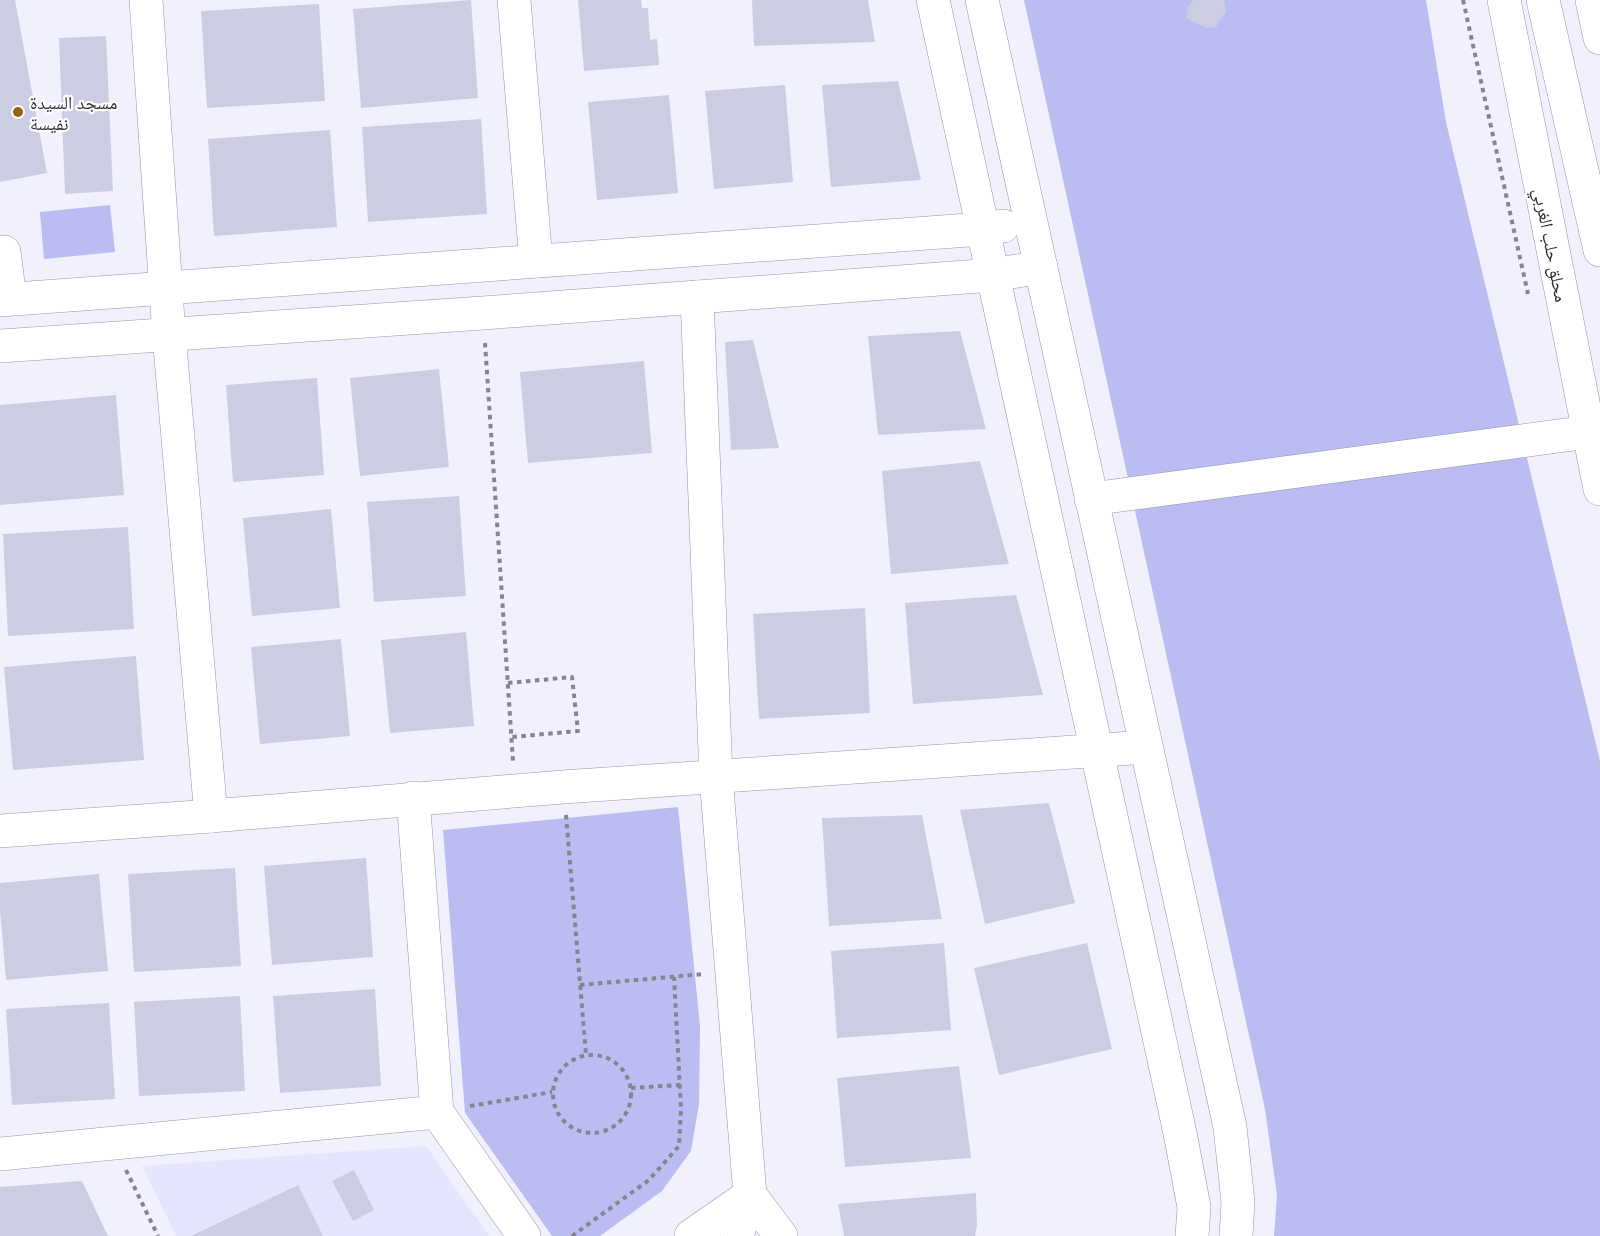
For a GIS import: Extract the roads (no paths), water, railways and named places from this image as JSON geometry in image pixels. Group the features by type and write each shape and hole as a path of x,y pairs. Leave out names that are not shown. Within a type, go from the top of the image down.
{"main road":[{"path":"146,0 169,335 211,816"},
{"path":"514,0 536,261"},
{"path":"933,0 1182,1143 1194,1207 1192,1236"},
{"path":"982,0 1230,1127 1238,1202 1236,1236"},
{"name":"محلق حلب الغربي","path":"1504,0 1600,489"},
{"path":"1543,0 1600,250"},
{"path":"1592,0 1600,38"},
{"path":"0,252 4,252 5,299 983,229 1030,222"},
{"path":"0,346 993,275 1041,267"},
{"path":"697,297 716,777 750,1195 737,1236"},
{"path":"1091,498 1588,432"},
{"path":"0,831 563,787 1146,747"},
{"path":"413,798 437,1112 524,1236"},
{"path":"0,1154 437,1112"},
{"path":"691,1236 750,1195"},
{"path":"750,1195 781,1236"}],"place":[{"name":"مسجد السيدة نفيسة","path":"18,112"}]}
